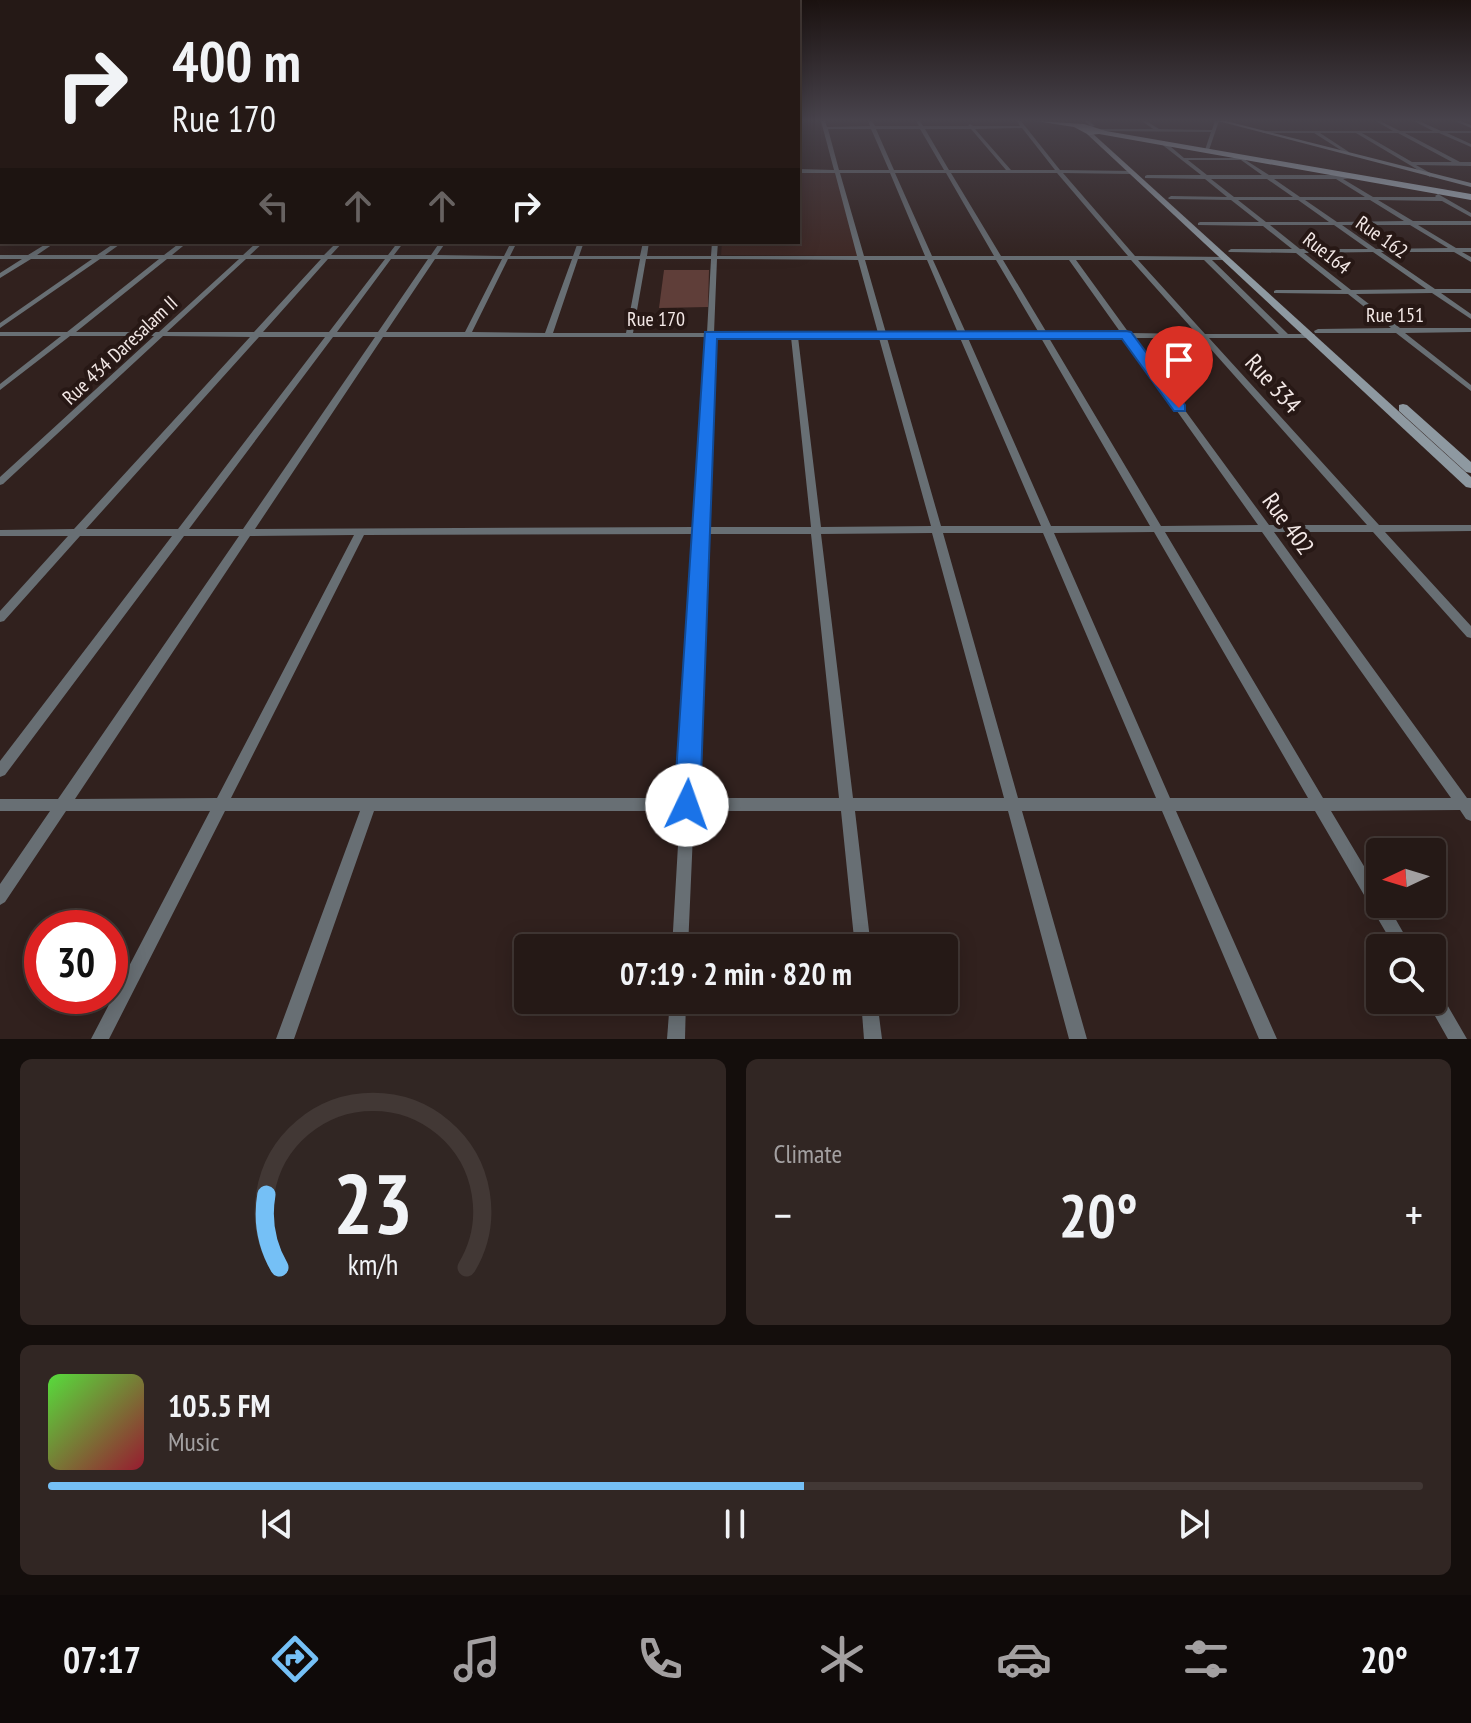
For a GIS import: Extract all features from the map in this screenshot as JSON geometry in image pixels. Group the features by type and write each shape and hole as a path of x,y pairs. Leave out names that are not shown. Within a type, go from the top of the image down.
{"main road":[{"path":"1130,169 1276,292 1471,484"},
{"path":"1138,169 1315,333 1471,469"},
{"path":"1314,169 1471,197"},
{"path":"1409,169 1471,185"}],"street":[{"name":"Rue164","path":"1196,169 1471,389"},
{"name":"Rue 162","path":"1256,169 1471,317"},
{"path":"1423,169 1430,175"},
{"path":"800,171 1132,172"},
{"path":"838,171 1078,1039"},
{"path":"892,171 1268,1039"},
{"path":"948,171 1396,934"},
{"name":"Rue 334","path":"1058,171 1471,634"},
{"path":"1147,177 1360,177"},
{"path":"1336,177 1471,260"},
{"path":"1422,188 1471,215"},
{"path":"1171,198 1443,199"},
{"path":"1200,224 1471,223"},
{"path":"0,276 50,244"},
{"path":"0,326 117,244"},
{"path":"0,388 182,244"},
{"name":"Rue 434 Daresalam II","path":"0,482 259,244"},
{"path":"0,618 338,244"},
{"path":"0,771 399,244"},
{"path":"0,897 442,244"},
{"path":"467,335 513,244"},
{"path":"548,335 580,244"},
{"path":"629,335 646,244"},
{"path":"681,934 715,244"},
{"path":"0,257 1206,258 1299,251 1471,250"},
{"name":"Rue 402","path":"1071,258 1469,807"},
{"path":"1206,258 1285,335"},
{"path":"1276,292 1471,291"},
{"name":"Rue 151","path":"1315,333 1471,330"},
{"name":"Rue 170","path":"0,334 1315,333"},
{"path":"794,335 861,934"},
{"path":"0,533 1471,528"},
{"path":"100,1039 361,532"},
{"path":"0,805 1320,804 1469,807"},
{"path":"285,1039 369,805"},
{"path":"676,1039 677,1014"},
{"path":"870,1014 873,1039"},
{"path":"1443,1014 1458,1039"}],"shaded area":[{"path":"800,172 836,172 858,256 721,255 722,244 800,244"},
{"path":"664,270 709,270 708,307 659,308"}],"route":[{"path":"687,805 710,335 1126,335 1179,408"}]}
